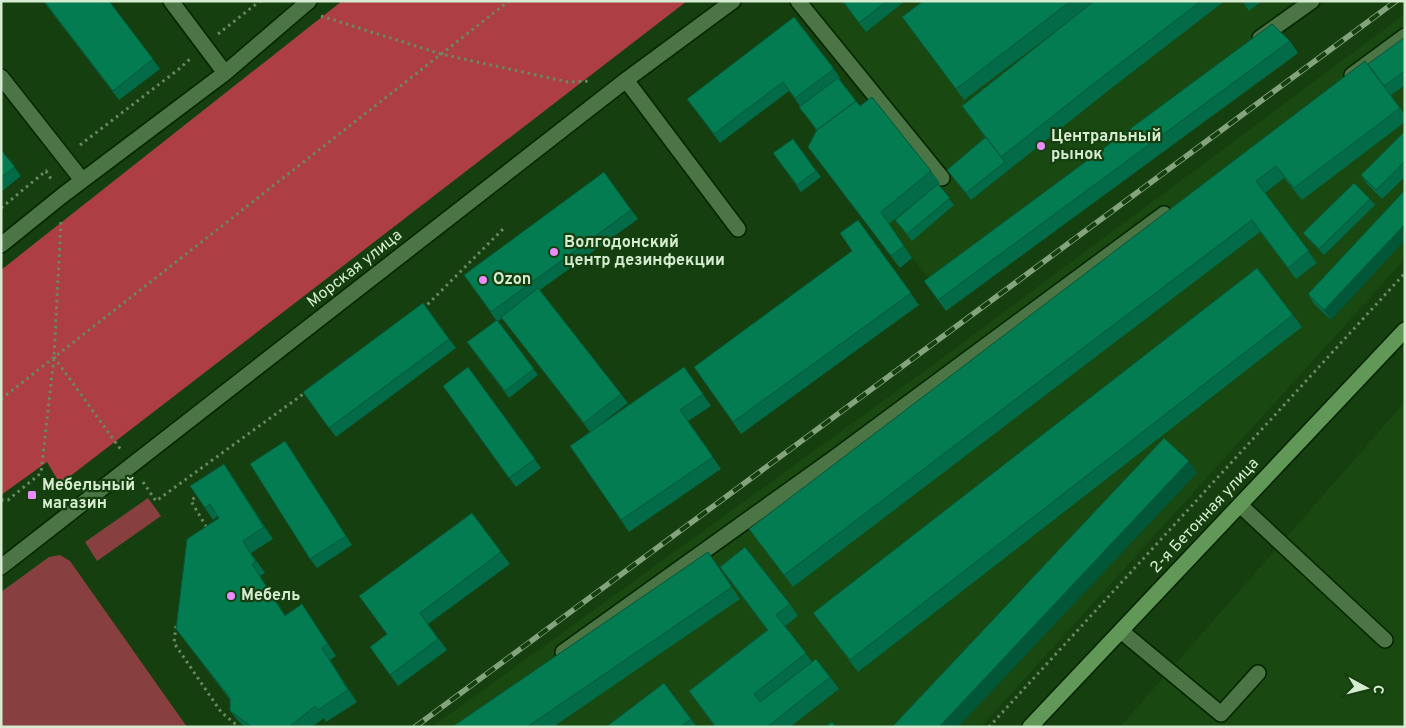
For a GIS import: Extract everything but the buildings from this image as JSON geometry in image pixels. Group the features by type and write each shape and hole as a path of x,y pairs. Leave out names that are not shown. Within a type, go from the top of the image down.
{"main road":[{"name":"2-я Бетонная улица","path":"1030,727 1405,330"}],"street":[{"path":"171,1 225,73"},
{"name":"Морская улица","path":"1,568 626,80 733,1"},
{"path":"798,1 942,178"},
{"path":"1249,47 1312,1"},
{"path":"1,245 82,180 225,73 304,5"},
{"path":"1340,83 1405,36"},
{"path":"1,77 82,180"},
{"path":"626,80 738,229"},
{"path":"554,658 834,458 1172,208"},
{"path":"1240,505 1385,640"},
{"path":"1121,631 1221,714 1258,673"}],"path":[{"path":"1,399 509,1"},
{"path":"304,5 442,54 568,82 626,80"},
{"path":"1,208 179,69"},
{"path":"1,500 8,500 41,473 54,358 63,195 46,171"},
{"path":"416,314 504,228"},
{"path":"989,727 1405,273"},
{"path":"54,358 156,501 307,391"},
{"path":"203,467 208,474"},
{"path":"202,491 190,502 208,529"},
{"path":"176,624 174,643 221,712 239,727"}],"shaded area":[{"path":"342,1 687,1 60,484 47,462 1,495 1,270"},
{"name":"Центральный рынок","path":"801,1 1312,1 1273,29 1293,58 952,306 912,258 889,224 939,183"},
{"path":"1405,14 1405,259 981,727 432,727 930,367"},
{"path":"1405,402 1405,727 1120,727"},
{"path":"148,498 161,516 97,561 85,542"},
{"path":"60,555 70,561 187,727 1,727 1,592 49,557"}],"railway":[{"path":"415,727 1396,1"}],"place":[{"name":"Центральный рынок","path":"1041,146"},
{"name":"Волгодонский центр дезинфекции","path":"554,252"},
{"name":"Ozon","path":"483,280"},
{"name":"Мебельный магазин","path":"32,495"},
{"name":"Мебель","path":"231,596"}]}
